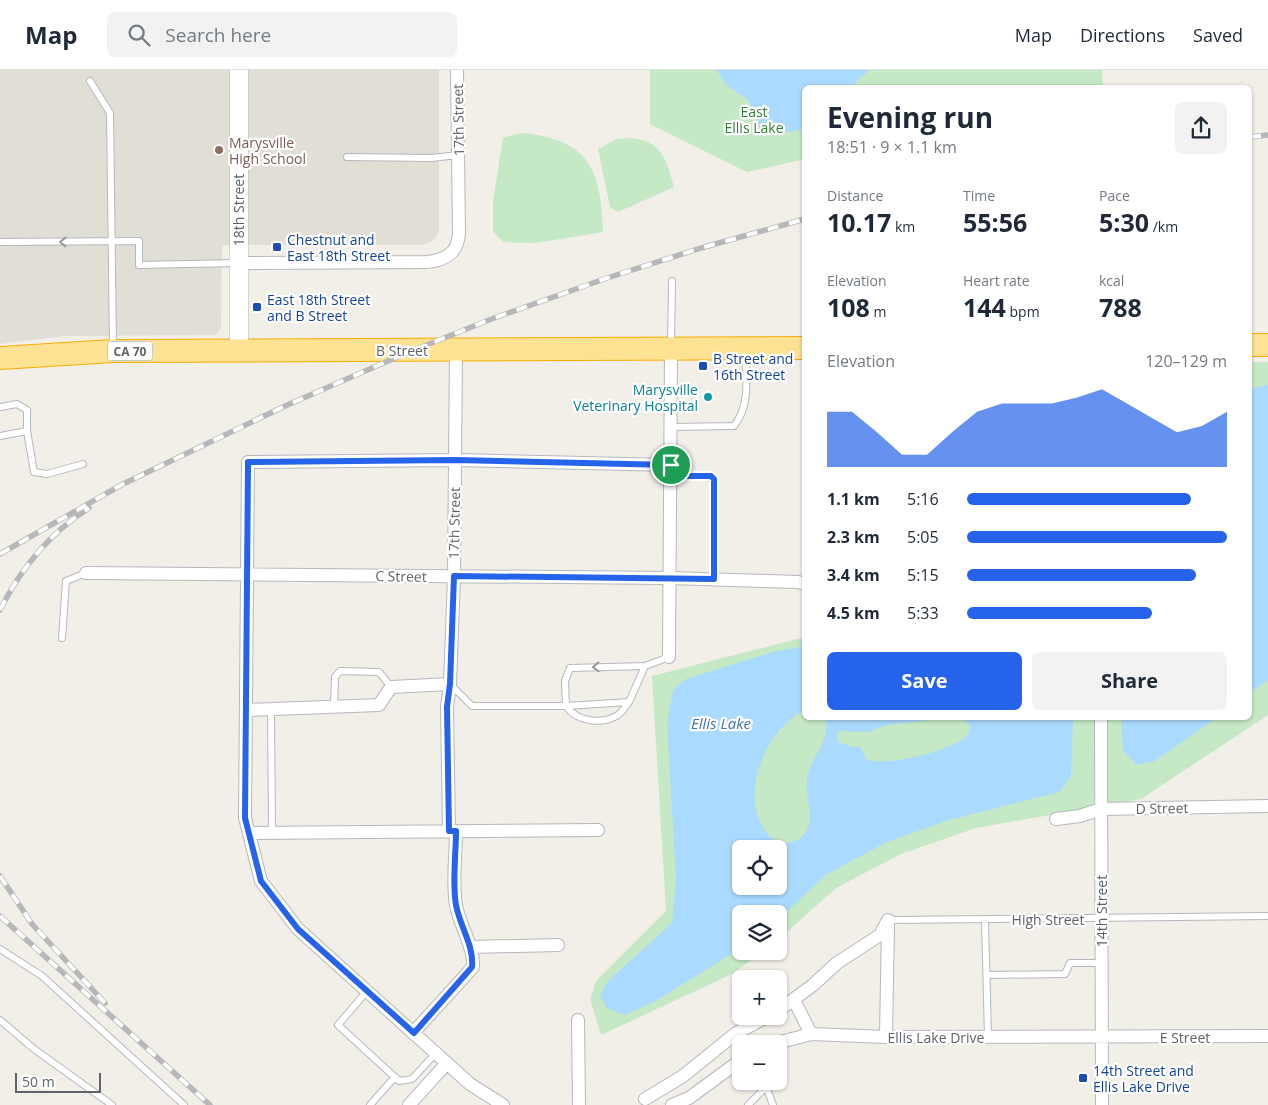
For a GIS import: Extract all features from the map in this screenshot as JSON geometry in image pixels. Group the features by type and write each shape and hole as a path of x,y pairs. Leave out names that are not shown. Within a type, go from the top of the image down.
{"highway":[{"path":"1252,345 1268,345"},
{"name":"B Street","path":"0,358 113,351 802,348"}],"street":[{"name":"18th Street","path":"238,350 239,70"},
{"name":"17th Street","path":"238,263 427,262 439,261 449,256 459,241 457,70"},
{"path":"669,657 671,349"},
{"name":"17th Street","path":"456,350 454,576 450,684 447,707 455,901 459,920 470,947"},
{"path":"503,1105 470,1084 298,929 261,881 245,818 248,462 455,460 671,470"},
{"name":"C Street","path":"86,573 670,578 802,583"},
{"path":"246,710 379,705 391,687 450,684"},
{"name":"14th Street","path":"1101,720 1102,1105"},
{"name":"D Street","path":"1056,819 1080,816 1101,809 1268,806"},
{"path":"249,832 598,830"},
{"path":"787,1005 837,963 880,935 888,920"},
{"path":"886,1037 888,920"},
{"path":"414,1033 472,967 473,953 470,947 558,945"},
{"path":"794,1000 811,1034"},
{"path":"578,1020 579,1105"},
{"path":"644,1098 700,1063 735,1034 752,1025"},
{"name":"Ellis Lake Drive","path":"787,1040 811,1034 886,1037 1102,1037"},
{"name":"E Street","path":"1102,1037 1268,1036"},
{"path":"409,1105 447,1063"},
{"path":"700,1063 712,1080"},
{"path":"674,1105 689,1098 732,1066"}],"lane":[{"path":"90,81 110,113 113,351"},
{"path":"347,157 431,158 458,155"},
{"path":"0,242 139,241 139,265 238,263"},
{"path":"671,349 672,281"},
{"path":"671,428 734,426 742,416 747,394 744,349"},
{"path":"0,408 17,404 27,410 27,431 34,472 47,474 82,464"},
{"path":"0,436 27,431"},
{"path":"671,470 703,475 714,479 714,579"},
{"path":"62,638 66,581 86,573"},
{"path":"645,666 629,702 619,715 596,721 586,720 569,710 566,706 565,681 570,668 645,666 669,657"},
{"path":"334,706 335,677 340,671 379,672 391,687"},
{"path":"450,684 472,706 566,706 629,702"},
{"path":"271,709 272,832"},
{"name":"High Street","path":"888,920 1268,916"},
{"path":"986,920 988,1037"},
{"path":"0,949 42,976 184,1105"},
{"path":"987,975 1066,974 1070,963 1101,963"},
{"path":"367,991 338,1026 399,1081 412,1079 436,1053"},
{"path":"0,1020 34,1049 112,1105"},
{"path":"370,1105 395,1077"},
{"path":"748,1105 760,1090"},
{"path":"767,1090 773,1105"}],"shaded area":[{"name":"Marysville High School","path":"0,70 439,70 439,229 437,236 432,241 422,245 222,245 221,328 215,335 65,336 0,344"}],"green space":[{"name":"East Ellis Lake","path":"650,70 1102,70 1103,85 802,85 802,160 747,172 650,124"},
{"path":"521,133 544,136 563,142 577,151 587,162 599,191 603,232 535,243 503,242 493,232 493,201 503,138"},
{"path":"628,138 648,142 661,152 674,187 618,212 610,207 598,149 617,139"},
{"path":"1252,362 1268,362 1268,715 1141,799 976,828 901,854 836,888 787,932 787,905 732,905 732,960 751,960 737,970 732,970 732,974 601,1035 590,999 596,981 666,911 652,676 802,638 802,720 1252,720"}],"water":[{"path":"717,70 869,70 853,85 802,85 802,129 770,135 760,134 758,119 748,100 725,84"},
{"path":"1268,385 1268,680 1252,691 1252,389"},
{"name":"Ellis Lake","path":"802,647 802,712 789,720 776,735 765,753 757,773 755,793 757,813 765,830 775,840 732,840 732,895 787,895 787,843 804,835 809,826 810,813 807,779 812,763 826,734 825,720 930,720 886,725 869,732 838,731 837,742 860,747 866,759 887,761 935,752 960,741 969,733 970,728 969,724 964,720 1073,720 1071,776 1059,792 946,821 887,842 827,874 787,912 787,905 732,905 732,954 654,1002 625,1015 607,1008 600,995 608,981 672,923 676,879 667,723 673,690 686,679 773,652"},
{"path":"1121,720 1213,720 1155,761 1136,765 1123,750"}],"railway":[{"path":"1252,137 1268,135"},
{"path":"0,554 123,484 285,406 404,354 494,318 607,278 701,248 802,220"},
{"path":"0,610 17,580 49,540 89,508"},
{"path":"0,876 32,924 105,1003"},
{"path":"0,916 210,1105"}],"place":[{"name":"Marysville High School","path":"219,150"},
{"name":"Chestnut and East 18th Street","path":"277,247"},
{"name":"East 18th Street and B Street","path":"257,307"},
{"name":"B Street and 16th Street","path":"703,366"},
{"name":"Marysville Veterinary Hospital","path":"708,397"},
{"name":"14th Street and Ellis Lake Drive","path":"1083,1078"}],"route":[{"path":"455,460 671,465 671,476 703,475 711,476 714,479 714,579 454,576 450,684 447,707 449,831 456,831 455,901 459,920 473,953 472,967 414,1033 298,929 261,881 245,818 248,462 455,460"}]}
